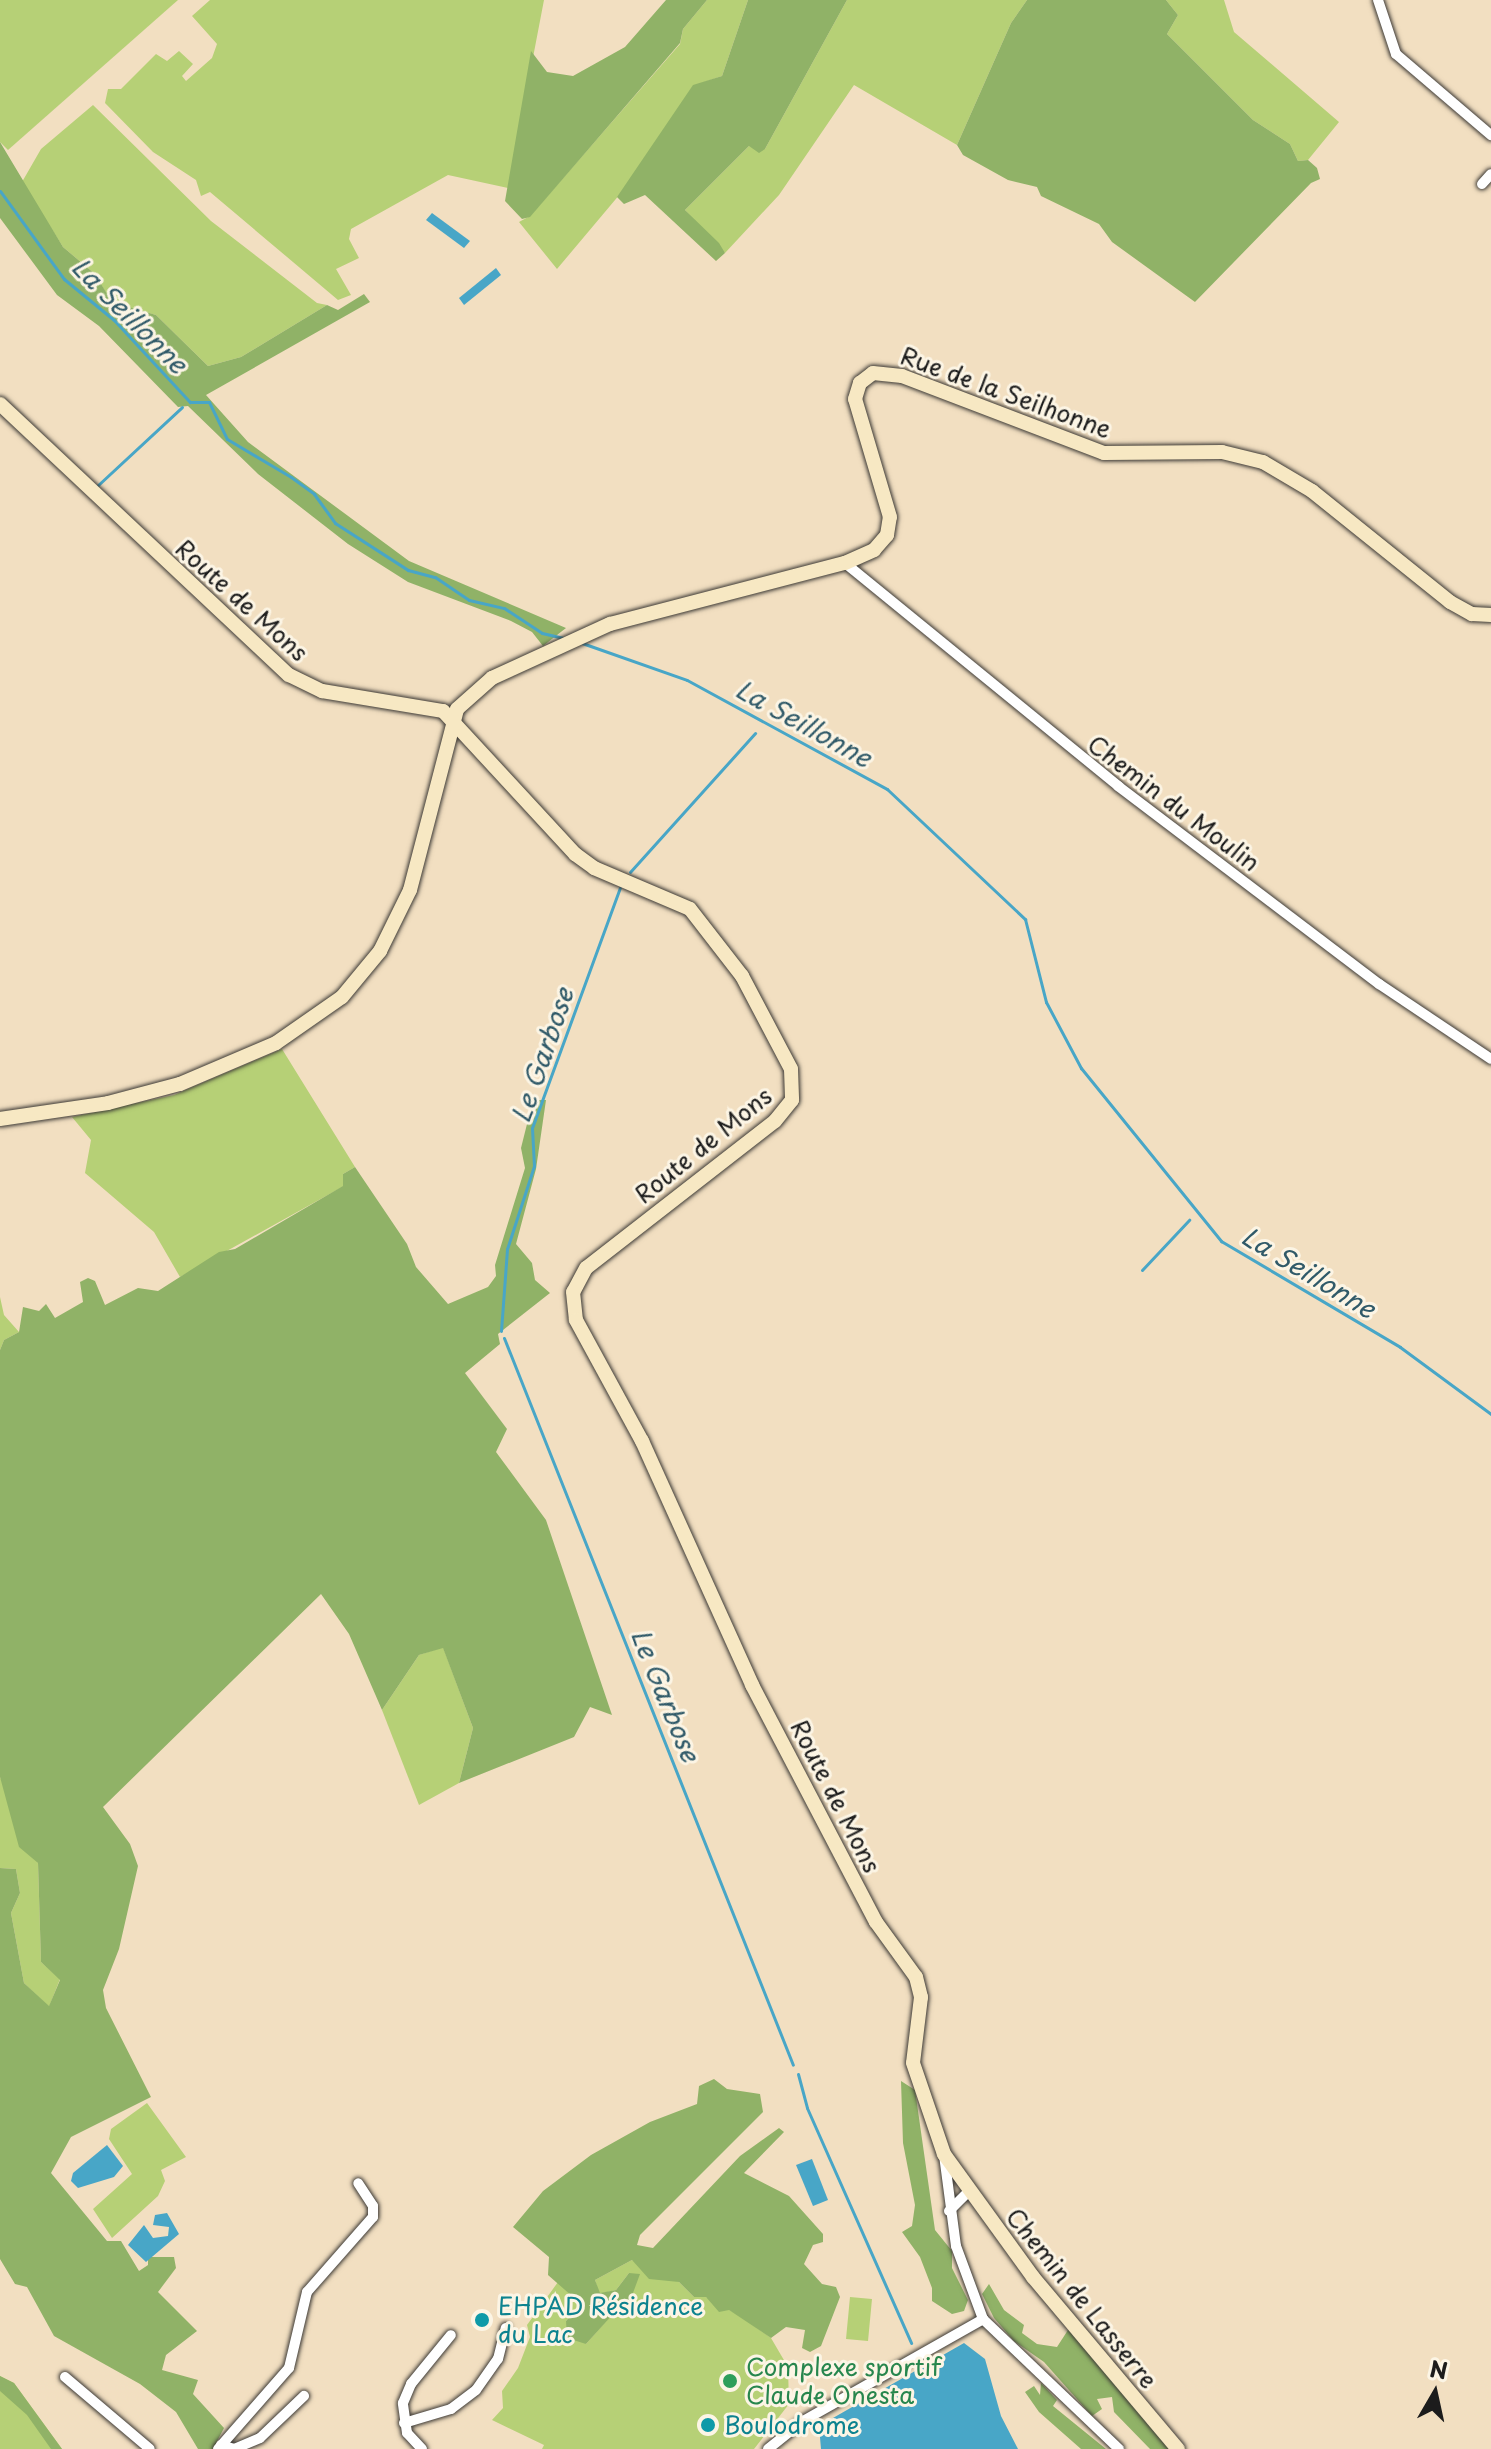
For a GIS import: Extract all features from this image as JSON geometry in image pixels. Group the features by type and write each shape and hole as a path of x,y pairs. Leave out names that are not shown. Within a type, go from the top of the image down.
{"street":[{"path":"1378,0 1396,54 1491,135"},
{"path":"1482,184 1491,174"},
{"name":"Rue de la Seilhonne","path":"452,719 476,689 594,629 845,563 874,550 890,527 856,410 860,383 880,371 1104,453 1222,452 1270,465 1319,496 1450,602 1472,614 1491,615"},
{"name":"Route de Mons","path":"0,404 289,675 322,691 435,709 452,719 584,863 664,894 699,918 742,976 791,1069 794,1090 787,1109 586,1268 573,1292 573,1310 642,1441 752,1685 876,1922 916,1977 921,1997 913,2063 944,2154 949,2211 978,2321"},
{"name":"Chemin du Moulin","path":"845,563 1118,786 1379,984 1491,1059"},
{"path":"0,1119 108,1103 180,1084 276,1043 342,997 380,951 410,890 452,719"},
{"name":"Route de Mons","path":"944,2154 956,2172"},
{"name":"Chemin de Lasserre","path":"956,2172 1033,2277 1178,2449"},
{"path":"219,2447 289,2368 307,2292 373,2217 374,2210 358,2183"},
{"path":"949,2211 969,2191"},
{"path":"771,2448 803,2421 978,2321 1119,2449"},
{"path":"404,2423 451,2409 476,2390 498,2359 506,2328"},
{"path":"422,2449 404,2423 403,2403 411,2384 451,2335"},
{"path":"65,2377 150,2449"},
{"path":"219,2447 234,2449 260,2438 304,2396"}],"green space":[{"path":"0,0 178,0 8,150 0,142"},
{"path":"210,0 544,0 508,188 448,175 351,229 349,239 359,258 336,269 351,295 338,300 210,192 201,196 196,180 153,152 105,103 108,89 121,89 156,54 167,61 179,51 193,64 182,76 186,81 212,58 217,44 192,16"},
{"path":"666,0 707,0 683,29 680,43 530,217 522,219 505,201 531,51 547,72 573,76 625,47"},
{"path":"707,0 748,0 722,76 693,86 631,181 557,269 519,222 530,216 680,44 683,29"},
{"path":"748,0 847,0 765,149 759,153 749,146 685,210 719,243 725,253 716,261 645,195 624,204 617,197 693,85 722,76"},
{"path":"847,0 1027,0 1011,23 957,145 854,85 779,195 725,253 685,210 749,146 765,149"},
{"path":"1027,0 1166,0 1178,15 1167,34 1253,120 1290,144 1298,161 1308,160 1317,168 1320,179 1311,183 1195,302 1112,242 1099,224 1041,196 1037,187 1008,180 963,155 957,145 1011,23"},
{"path":"1166,0 1224,0 1234,32 1339,122 1308,160 1298,161 1290,144 1253,120 1167,34 1178,15"},
{"path":"93,105 211,221 317,303 327,305 241,357 208,366 156,315 112,303 95,274 63,247 22,182 41,149"},
{"path":"0,142 63,247 95,274 112,302 156,315 208,366 241,357 327,305 338,310 364,294 370,302 206,395 248,442 409,561 566,628 543,646 532,632 511,621 408,582 348,544 258,474 188,406 178,407 99,326 57,295 0,218"},
{"path":"282,1049 355,1167 343,1174 344,1186 180,1277 154,1232 85,1173 91,1140 72,1117 174,1095"},
{"path":"533,1100 546,1100 536,1169 516,1244 532,1263 535,1280 550,1293 498,1334 500,1344 465,1373 507,1429 496,1452 546,1520 612,1715 590,1707 574,1737 459,1783 473,1728 443,1648 419,1655 382,1710 349,1634 321,1594 103,1807 130,1844 138,1866 119,1949 103,1990 106,2008 151,2097 71,2137 51,2173 107,2241 121,2241 139,2271 148,2265 148,2257 174,2257 176,2268 158,2292 197,2331 166,2355 162,2370 198,2380 193,2394 224,2428 213,2449 198,2449 176,2412 140,2384 54,2336 27,2287 15,2284 0,2259 0,1868 16,1869 20,1893 11,1913 24,1983 49,2006 60,1980 41,1962 38,1863 19,1847 0,1777 0,1350 4,1340 19,1332 23,1307 39,1311 46,1304 55,1318 83,1302 80,1282 88,1278 95,1281 105,1305 138,1288 158,1291 219,1252 235,1249 343,1186 343,1174 355,1167 407,1244 416,1267 448,1304 488,1287 496,1276 495,1265 525,1168 521,1148"},
{"path":"0,1297 4,1315 19,1332 4,1340 0,1350"},
{"path":"443,1647 473,1728 459,1783 419,1805 382,1710 419,1655"},
{"path":"0,1777 38,1863 41,1962 60,1979 49,2007 24,1983 11,1913 20,1893 16,1869 0,1868"},
{"path":"714,2079 727,2089 760,2094 763,2112 640,2235 637,2245 653,2248 740,2156 779,2128 784,2132 744,2173 789,2196 823,2234 823,2242 813,2245 804,2264 822,2284 836,2287 840,2297 821,2346 810,2352 802,2348 805,2330 786,2327 771,2338 729,2310 719,2312 706,2297 694,2297 679,2282 649,2279 632,2260 595,2280 600,2293 616,2290 629,2273 640,2274 630,2301 624,2302 586,2344 567,2338 566,2321 581,2304 548,2275 549,2257 513,2227 543,2191 591,2155 650,2122 697,2104 699,2086"},
{"path":"901,2081 915,2090 935,2230 952,2251 952,2268 968,2300 964,2311 952,2314 932,2301 932,2288 920,2257 902,2232 912,2226 915,2205 903,2143"},
{"path":"147,2103 186,2157 161,2170 165,2181 158,2196 112,2238 93,2209 132,2174 109,2139 111,2129"},
{"path":"632,2260 679,2282 694,2297 706,2297 742,2317 771,2338 788,2367 789,2404 754,2449 542,2449 544,2445 492,2420 503,2408 502,2391 518,2368 530,2337 527,2325 558,2282 581,2304 566,2321 586,2344 624,2301 629,2273 616,2290 599,2294 595,2280"},
{"path":"989,2284 1004,2310 1024,2325 1022,2333 1037,2344 1057,2347 1068,2330 1094,2351 1175,2449 1150,2449 1114,2412 1112,2397 1097,2399 1102,2409 1092,2416 1044,2362 1014,2341 994,2318 982,2294"},
{"path":"850,2297 872,2299 868,2341 846,2339"},
{"path":"0,2376 14,2383 62,2449 0,2449"},
{"path":"0,2376 14,2383 62,2449 51,2449 27,2415 0,2391"},
{"path":"1041,2383 1057,2400 1053,2406 1106,2449 1081,2449 1039,2412 1025,2392 1034,2386 1040,2395"}],"water":[{"path":"432,213 470,241 464,248 426,220"},
{"path":"496,268 501,275 464,305 459,298"},
{"path":"107,2145 123,2166 114,2177 78,2188 71,2181 73,2173"},
{"path":"812,2159 828,2200 813,2206 796,2165"},
{"path":"167,2213 179,2234 146,2262 128,2245 144,2225 153,2238 168,2236 169,2227 153,2225 155,2215"},
{"path":"964,2343 985,2359 1001,2416 1018,2449 821,2449 819,2426"}],"waterway":[{"name":"La Seillonne","path":"0,191 64,279 114,320 190,402 209,402 227,439 291,477 314,494 335,523 408,570 435,577 469,600 504,608 542,633 563,638"},
{"path":"97,486 182,407"},
{"name":"La Seillonne","path":"582,643 687,680 887,789 1025,919 1046,1002 1081,1068 1221,1241 1400,1347 1491,1414"},
{"name":"Le Garbose","path":"630,872 755,733"},
{"name":"Le Garbose","path":"501,1331 507,1249 534,1166 532,1128 620,888"},
{"path":"1142,1270 1189,1220"},
{"name":"Le Garbose","path":"504,1338 793,2065"},
{"name":"Le Garbose","path":"798,2074 807,2108 911,2343"}],"place":[{"name":"EHPAD Résidence du Lac","path":"482,2320"},
{"name":"Complexe sportif Claude Onesta","path":"730,2381"},
{"name":"Boulodrome","path":"708,2425"}]}
